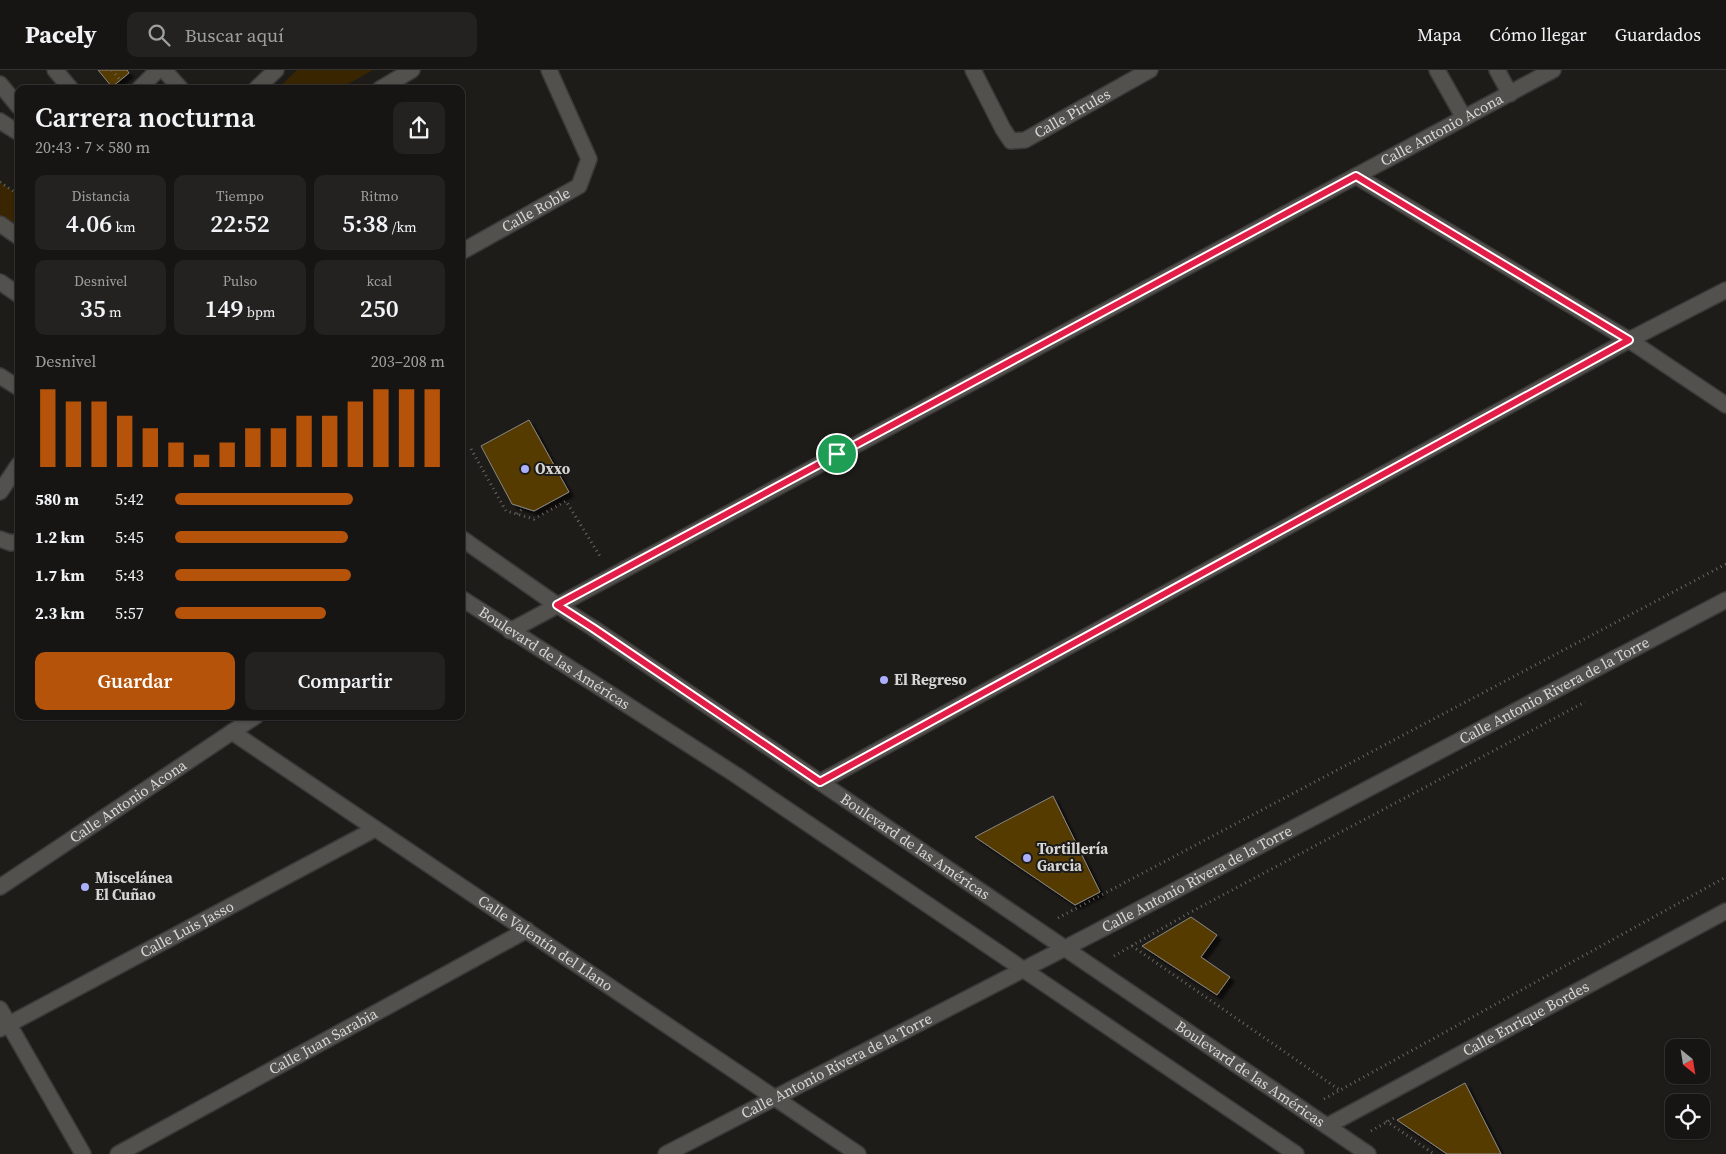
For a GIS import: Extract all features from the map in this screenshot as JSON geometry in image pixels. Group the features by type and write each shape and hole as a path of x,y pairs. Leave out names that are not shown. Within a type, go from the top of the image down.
{"street":[{"path":"55,70 68,85"},
{"path":"143,85 158,70"},
{"path":"164,70 178,85"},
{"path":"260,85 276,70"},
{"path":"387,85 412,70"},
{"name":"Calle Roble","path":"465,250 578,186 588,159 549,70"},
{"name":"Calle Pirules","path":"973,70 1011,141 1025,140 1150,70"},
{"path":"1437,70 1464,118"},
{"path":"1497,70 1510,94"},
{"name":"Calle Antonio Acona","path":"510,631 1553,70"},
{"path":"0,84 15,102"},
{"path":"0,121 15,130"},
{"path":"1356,176 1629,340 1726,406"},
{"path":"0,224 15,234"},
{"path":"0,282 15,292"},
{"path":"820,782 1629,340 1726,290"},
{"path":"0,376 15,385"},
{"path":"0,492 15,470"},
{"path":"0,539 11,543 15,542"},
{"name":"Boulevard de las Américas","path":"465,541 1368,1154"},
{"name":"Calle Antonio Rivera de la Torre","path":"666,1154 1023,970 1726,600"},
{"name":"Boulevard de las Américas","path":"465,601 736,776 1296,1154"},
{"name":"Calle Antonio Acona","path":"0,887 250,720"},
{"name":"Calle Valentín del Llano","path":"232,732 527,930 772,1098 858,1154"},
{"name":"Calle Luis Jasso","path":"5,1027 375,829"},
{"name":"Calle Enrique Bordes","path":"1327,1126 1726,911"},
{"name":"Calle Juan Sarabia","path":"118,1154 527,930"},
{"path":"0,1009 5,1027 84,1154"}],"path":[{"path":"0,182 15,192"},
{"path":"470,449 506,511 534,519 566,501 611,576"},
{"path":"517,514 523,508"},
{"path":"1037,929 1726,564"},
{"path":"1093,968 1189,913 1585,702"},
{"path":"1304,1110 1726,877"},
{"path":"1132,946 1434,1154"}],"shaded area":[{"path":"297,70 373,70 346,85 282,85"},
{"path":"0,182 15,192 15,234 0,224"}],"building":[{"path":"98,70 127,70 129,73 114,85 110,85"},
{"name":"Oxxo","path":"529,420 569,492 534,511 512,504 481,446"},
{"path":"1053,796 1100,892 1075,905 975,837"},
{"path":"1191,917 1217,935 1201,957 1230,977 1217,995 1142,946"},
{"path":"1465,1083 1501,1154 1447,1154 1397,1120"}],"place":[{"name":"Oxxo","path":"525,469"},
{"name":"El Regreso","path":"884,680"},
{"name":"Tortillería Garcia","path":"1027,858"},
{"name":"Miscelánea El Cuñao","path":"85,887"}],"route":[{"path":"1356,176 1629,340 820,782 557,605 837,454 1356,176"}]}
